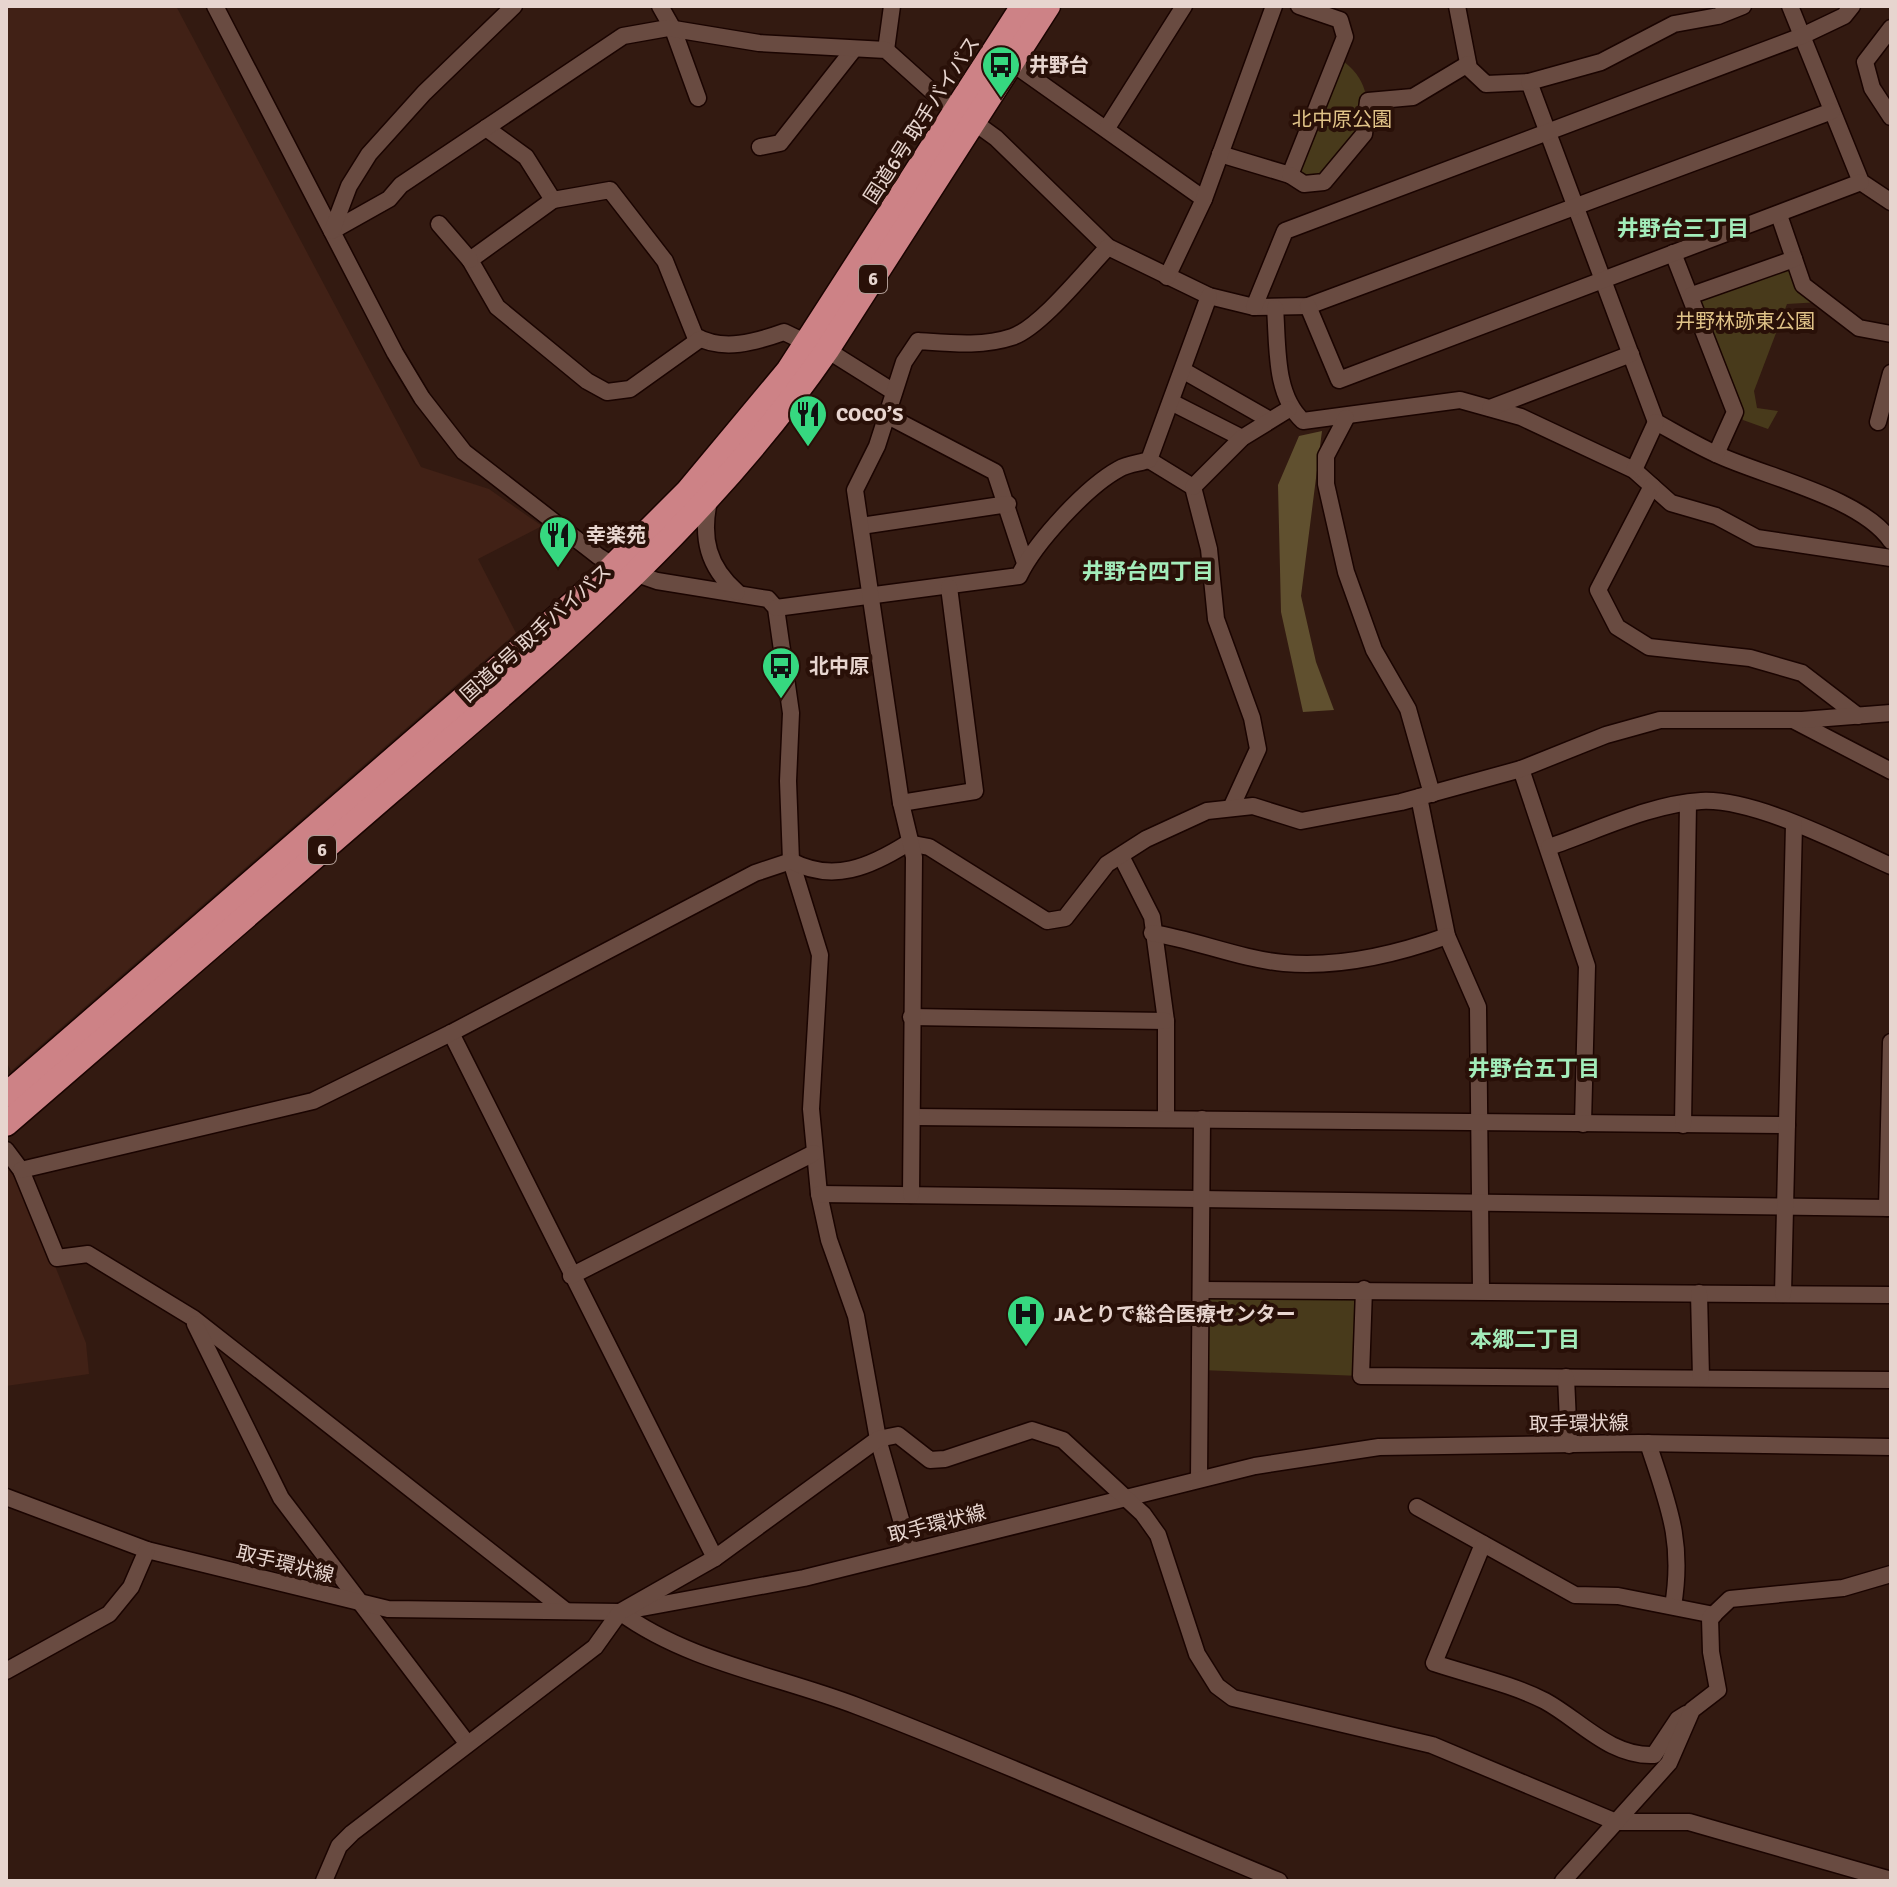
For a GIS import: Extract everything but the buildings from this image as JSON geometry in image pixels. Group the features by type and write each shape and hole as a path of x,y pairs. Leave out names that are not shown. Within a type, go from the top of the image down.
{"highway":[{"name":"国道6号 取手バイパス","path":"9,1107 625,570 709,501 790,403 817,346 966,116 1023,6"},
{"name":"国道6号 取手バイパス","path":"966,116 1012,63 1048,6"},
{"name":"国道6号 取手バイパス","path":"625,570 817,346"}],"street":[{"path":"215,6 395,353 443,428 494,478 625,570 768,599 776,608 791,713 788,781 791,861 820,955 811,1109 819,1194 829,1240 856,1316 878,1439 910,1551"},
{"path":"332,231 349,186 369,154 424,93 514,6"},
{"path":"660,6 673,29 698,98"},
{"path":"886,50 892,6"},
{"path":"1107,128 1184,6"},
{"path":"1167,277 1204,199 1274,6"},
{"path":"1290,175 1345,37 1340,20 1299,6"},
{"path":"1457,6 1468,64 1486,84 1529,82 1601,62 1674,24 1718,16 1743,6"},
{"path":"1790,6 1861,182 1891,202"},
{"path":"1254,307 1285,231 1802,36 1844,16 1852,6"},
{"path":"1891,28 1865,62 1872,88 1891,117"},
{"path":"332,231 389,199 401,185 623,36 673,29 759,43 886,50 1007,148 1108,247 1209,296 1254,307 1308,306 1575,204 1832,111"},
{"path":"760,147 780,143 854,49"},
{"path":"1012,63 1204,199"},
{"path":"1220,154 1290,175 1304,184 1324,182 1364,134 1368,101 1413,97 1468,64"},
{"path":"1529,82 1656,422 1716,454 1867,518 1880,525 1891,541"},
{"path":"486,128 526,157 553,200"},
{"path":"1308,306 1339,380 1861,182"},
{"path":"470,260 553,200 610,190 665,261 695,336 749,344 784,332 817,346 894,392"},
{"path":"1779,215 1803,285 1859,328 1891,334"},
{"path":"439,224 470,260 497,307 587,381 607,392 630,389 700,339"},
{"path":"911,1195 914,857 908,843 901,803 855,490 888,416 904,362 918,341 972,344 1014,337 1048,311 1108,247"},
{"path":"1673,253 1692,295 1735,412 1716,454"},
{"path":"1692,295 1794,259"},
{"path":"1149,460 1173,403 1209,296"},
{"path":"1275,308 1279,366 1289,409 1303,421 1346,418 1460,400 1521,417 1634,470 1671,503 1716,516 1757,538 1891,558"},
{"path":"1490,408 1631,354"},
{"path":"1184,371 1270,420"},
{"path":"1878,422 1891,373"},
{"path":"1173,403 1242,438"},
{"path":"1193,487 1242,438 1289,409"},
{"path":"888,416 995,472 1025,563"},
{"path":"1346,418 1326,456 1329,499 1346,572 1374,650 1408,709 1426,796 1447,936 1478,1007 1482,1123 1481,1290"},
{"path":"1634,470 1656,422"},
{"path":"776,608 1019,576 1030,553 1068,513 1119,469 1149,460 1193,487 1209,549 1216,619 1252,718 1258,749 1231,808"},
{"path":"1652,486 1598,590 1617,627 1649,647 1750,658 1802,673 1858,716"},
{"path":"709,501 705,527 709,552 723,580 738,593"},
{"path":"861,526 1008,504"},
{"path":"901,803 975,791 949,587"},
{"path":"21,1170 313,1101 451,1033 755,873 791,861 817,872 836,874 883,859 908,843 929,847 1047,921 1065,918 1107,864 1146,839 1207,811 1253,806 1301,821 1426,796 1521,769 1606,735 1660,720 1790,719 1891,713"},
{"path":"1790,719 1891,771"},
{"path":"1521,769 1587,966 1583,1124"},
{"path":"1549,847 1704,800 1758,811 1891,866"},
{"path":"1683,1125 1688,803"},
{"path":"1783,1294 1794,824"},
{"path":"1121,856 1152,917 1166,1021 1166,1119"},
{"path":"1152,933 1282,963 1319,964 1405,951 1447,936"},
{"path":"911,1017 1166,1021"},
{"path":"451,1033 715,1558"},
{"path":"819,1194 1889,1208 1891,1042"},
{"path":"913,1117 1787,1125"},
{"path":"1199,1478 1202,1119"},
{"path":"6,1150 21,1170 57,1258 88,1254 193,1318 566,1611"},
{"path":"571,1276 814,1153"},
{"path":"1364,1289 1361,1376 1891,1380"},
{"path":"1201,1290 1891,1295"},
{"path":"1699,1293 1701,1378"},
{"path":"193,1318 281,1498 467,1743"},
{"path":"1566,1377 1569,1445"},
{"path":"324,1881 339,1846 352,1833 595,1647 620,1612 715,1558 878,1439 898,1435 915,1452 930,1460 945,1459 1032,1430 1063,1440 1124,1497 1158,1535 1197,1654 1217,1686 1233,1698 1432,1745 1616,1822 1689,1822 1891,1880"},
{"path":"1648,1443 1676,1529 1679,1573 1673,1606"},
{"name":"取手環状線","path":"6,1497 147,1550 388,1609 620,1612 804,1578 1199,1478 1379,1447 1648,1443 1891,1447"},
{"path":"1417,1507 1575,1595 1618,1596 1714,1615"},
{"path":"1483,1544 1434,1663 1544,1701 1604,1742 1643,1756 1654,1755 1678,1719 1718,1690 1711,1652 1710,1618 1730,1599 1843,1588 1891,1574"},
{"path":"6,1671 109,1614 131,1587 147,1550"},
{"path":"620,1612 644,1629 701,1654 856,1705 1279,1881"},
{"path":"1563,1881 1669,1763 1692,1710"}],"shaded area":[{"path":"6,6 176,6 421,467 489,489 542,526 478,559 516,633 11,1071 6,1061"},
{"path":"1322,431 1301,596 1316,662 1334,710 1303,712 1281,612 1278,485 1299,436"},
{"path":"6,1159 20,1179 86,1343 89,1374 6,1386"}],"green space":[{"name":"北中原公園","path":"1340,59 1361,82 1368,108 1368,130 1324,182 1290,175"},
{"name":"井野林跡東公園","path":"1792,269 1837,301 1787,304 1754,391 1757,408 1778,411 1768,429 1743,420 1700,299"},
{"path":"1364,1289 1361,1376 1201,1370 1201,1290"}],"place":[{"name":"井野台","path":"1001,99"},
{"name":"COCO’S","path":"808,448"},
{"name":"幸楽苑","path":"558,569"},
{"name":"北中原","path":"781,700"},
{"name":"JAとりで総合医療センター","path":"1026,1348"}],"district":[{"name":"井野台三丁目","path":"1683,228"},
{"name":"井野台四丁目","path":"1148,571"},
{"name":"井野台五丁目","path":"1534,1068"},
{"name":"本郷二丁目","path":"1525,1339"}]}
